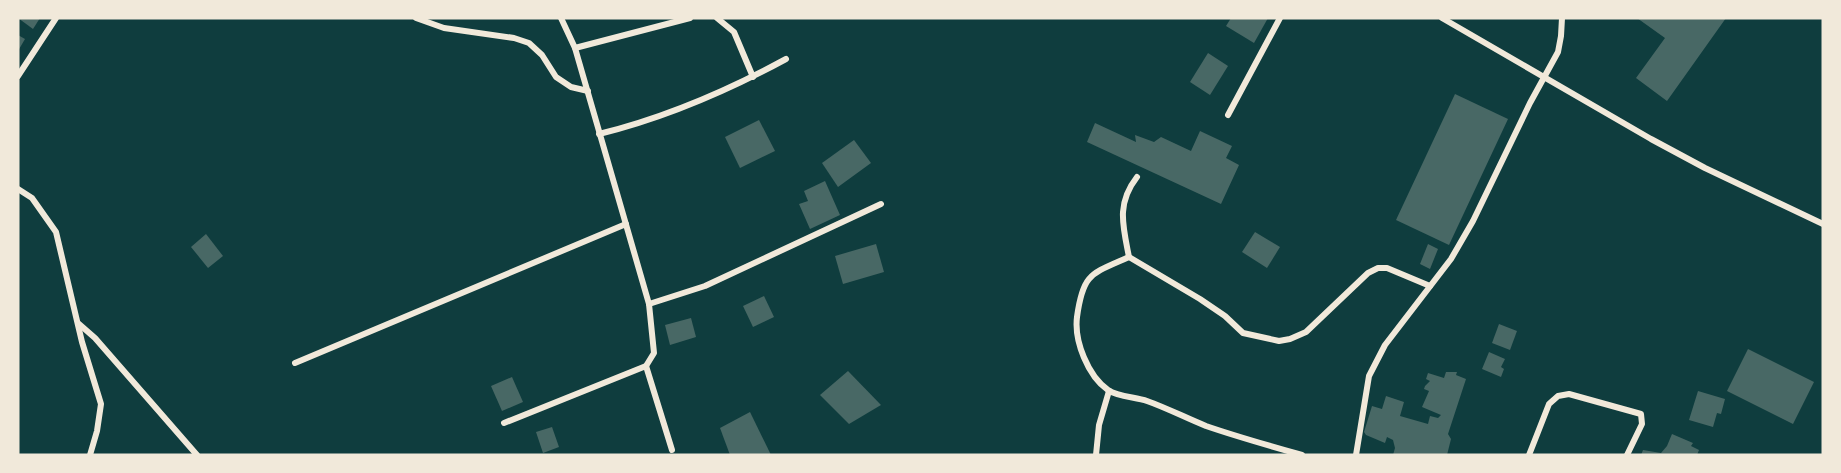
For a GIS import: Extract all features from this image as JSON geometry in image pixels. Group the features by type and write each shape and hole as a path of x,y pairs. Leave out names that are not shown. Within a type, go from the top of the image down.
{"street":[{"path":"18,76 56,18"},
{"path":"416,18 444,28 514,38 529,43 542,55 556,77 571,87 588,91"},
{"path":"504,423 646,366 654,353 649,304 575,48 561,18"},
{"path":"575,48 690,18"},
{"path":"717,18 734,32 753,77"},
{"path":"1228,115 1280,18"},
{"path":"1443,18 1606,114 1705,168 1823,224"},
{"path":"1356,455 1368,376 1385,345 1451,259 1473,221 1524,113 1558,52 1562,18"},
{"path":"599,134 637,125 753,77 786,59"},
{"path":"1137,177 1126,190 1122,223 1129,257 1200,299 1225,316 1243,333 1279,341 1306,332 1368,273 1378,268 1387,268 1430,286"},
{"path":"18,189 32,198 56,232 101,404 90,455"},
{"path":"649,304 705,286 881,204"},
{"path":"295,363 626,224"},
{"path":"1129,257 1092,275 1085,283 1077,320 1077,338 1082,353 1092,372 1108,391 1147,401 1205,425 1302,455"},
{"path":"78,323 95,338 196,455"},
{"path":"646,366 672,450"},
{"path":"1096,455 1099,425 1108,391"},
{"path":"1529,455 1549,404 1558,396 1569,394 1641,414 1642,424 1627,455"}],"building":[{"path":"18,18 40,18 33,29"},
{"path":"1231,18 1268,18 1254,43 1226,26"},
{"path":"1637,18 1726,18 1667,101 1636,78 1665,38"},
{"path":"18,35 25,39 18,51"},
{"path":"1208,53 1228,66 1210,95 1190,82"},
{"path":"1455,94 1508,119 1449,245 1396,220"},
{"path":"759,120 775,151 740,168 725,137"},
{"path":"1095,123 1136,142 1135,135 1154,142 1161,137 1191,151 1200,131 1232,146 1226,158 1239,165 1221,204 1087,142"},
{"path":"854,140 871,163 838,187 822,163"},
{"path":"825,181 840,215 810,229 799,204 808,201 804,191"},
{"path":"1255,232 1280,247 1267,268 1242,252"},
{"path":"206,234 223,256 208,268 191,247"},
{"path":"876,244 884,272 843,284 835,256"},
{"path":"1428,244 1438,249 1430,269 1420,264"},
{"path":"764,296 774,317 753,327 743,306"},
{"path":"691,318 696,337 670,345 665,325"},
{"path":"1499,324 1517,331 1510,350 1492,343"},
{"path":"1748,349 1814,382 1793,424 1727,391"},
{"path":"1489,352 1505,359 1501,367 1504,369 1501,377 1482,369"},
{"path":"848,371 881,405 849,424 820,395"},
{"path":"1446,372 1457,372 1456,375 1466,379 1448,434 1451,439 1447,455 1393,455 1395,448 1393,440 1387,437 1385,443 1366,435 1364,432 1372,406 1382,409 1386,396 1404,402 1400,416 1428,424 1430,416 1438,418 1441,415 1422,407 1429,391 1424,389 1430,381 1426,379 1428,373 1444,378"},
{"path":"512,377 523,402 502,411 491,386"},
{"path":"1698,391 1725,399 1721,414 1717,413 1713,427 1689,420"},
{"path":"750,412 771,455 730,455 720,428"},
{"path":"552,427 559,447 543,453 536,432"},
{"path":"1672,434 1693,443 1691,446 1699,450 1697,455 1641,455 1643,450 1661,453"}]}
